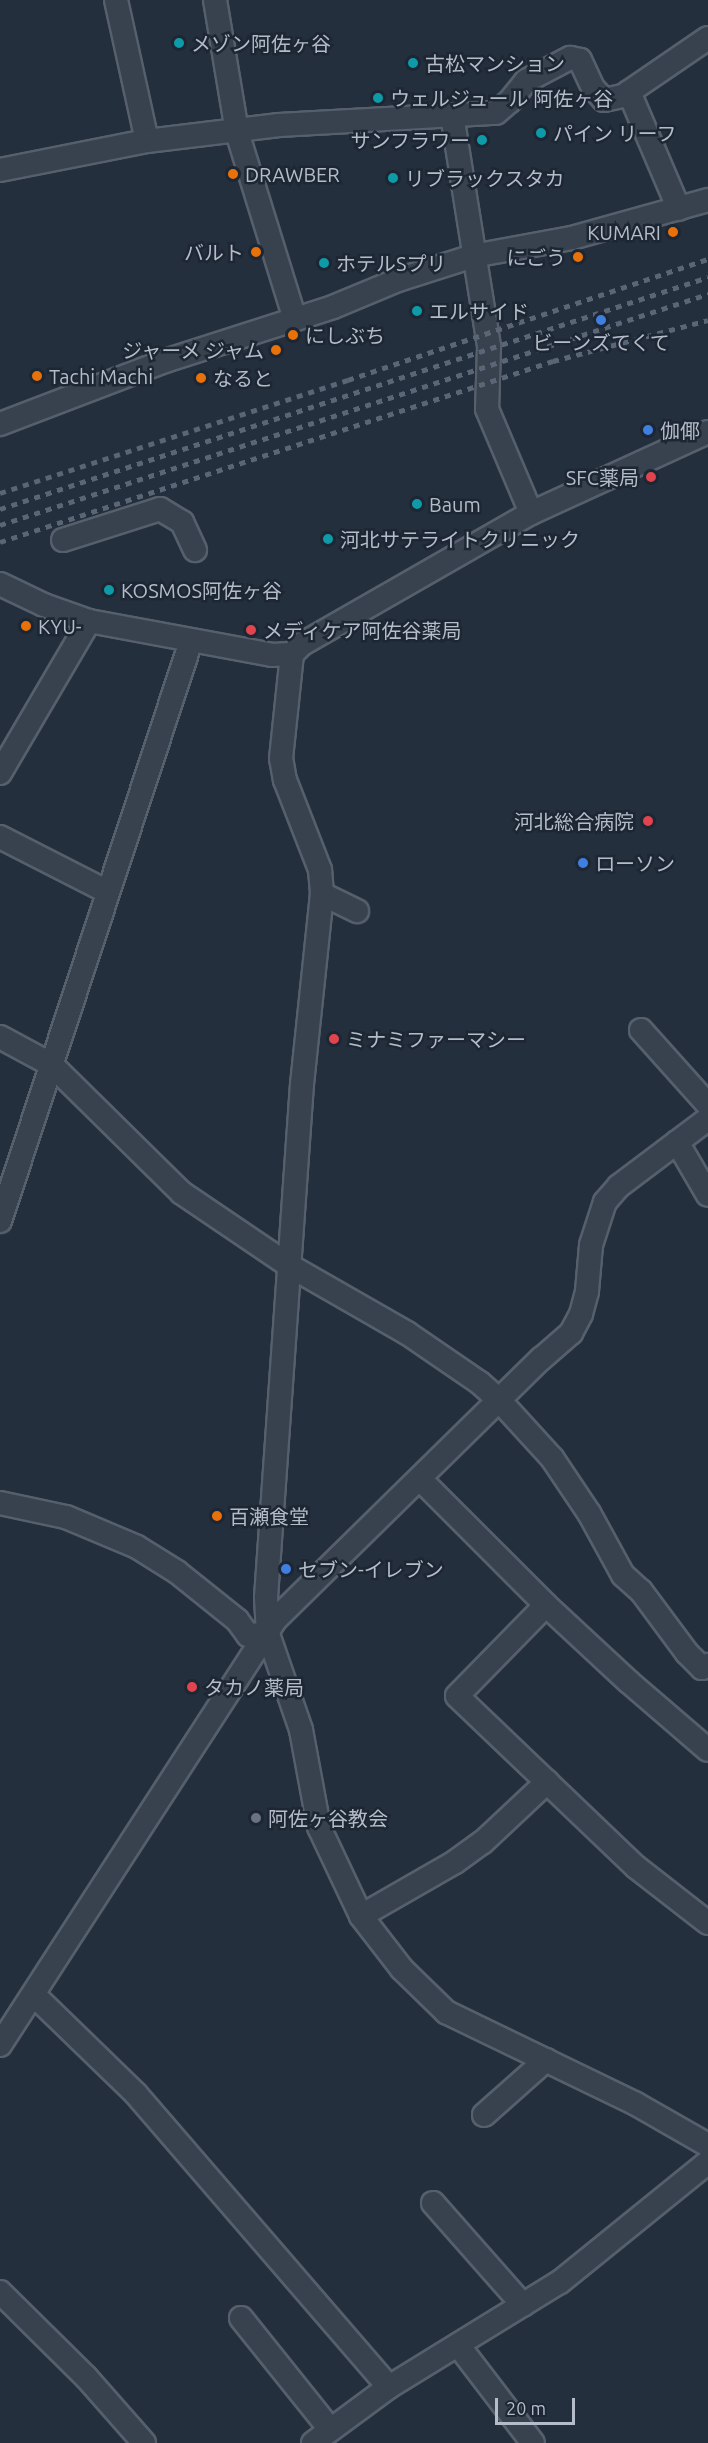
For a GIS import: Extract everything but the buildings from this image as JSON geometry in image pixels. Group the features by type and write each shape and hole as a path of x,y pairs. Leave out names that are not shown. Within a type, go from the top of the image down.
{"street":[{"path":"116,0 147,141"},
{"path":"215,0 237,132 295,319"},
{"path":"0,170 147,141 237,132 279,125 496,113 510,101 526,81 570,58 580,60 593,88 604,100 623,96 708,38"},
{"path":"629,92 679,209"},
{"path":"452,115 489,347 487,409 531,513"},
{"path":"0,424 165,361 295,319 398,280 473,256 572,238 708,200"},
{"path":"708,432 531,513 302,644 292,654 281,758 285,780 320,870 322,894 302,1084 267,1585 268,1634 301,1730 319,1827 361,1916 402,1969 446,2012 636,2104 708,2145"},
{"path":"63,540 160,509 182,522 195,550"},
{"path":"0,584 44,605 89,621 272,655 292,654"},
{"path":"0,774 89,621"},
{"path":"0,1221 8,1168 52,1065 191,641"},
{"path":"0,837 108,892"},
{"path":"322,894 357,911"},
{"path":"641,1030 708,1105"},
{"path":"0,1037 52,1065 182,1193 290,1266 406,1333 480,1383 499,1400 552,1458 589,1513 623,1575 641,1591 687,1653 702,1668 708,1665"},
{"path":"0,2045 275,1620 499,1400 571,1333 581,1314 587,1291 591,1245 605,1202 619,1186 708,1119"},
{"path":"677,1142 708,1195"},
{"path":"420,1479 546,1605 708,1750"},
{"path":"0,1503 66,1517 137,1547 177,1572 237,1620 248,1635 268,1634"},
{"path":"546,1605 457,1696 636,1867 708,1923"},
{"path":"361,1916 474,1848 547,1782"},
{"path":"34,1995 136,2094 389,2387"},
{"path":"484,2115 546,2060"},
{"path":"241,2318 322,2436 389,2387 560,2282 708,2162"},
{"path":"433,2203 523,2305"},
{"path":"0,2292 86,2377 144,2443"},
{"path":"458,2345 534,2443"}],"railway":[{"path":"0,493 348,380 708,259"},
{"path":"0,509 708,277"},
{"path":"0,525 708,294"},
{"path":"0,542 553,361 708,320"}],"place":[{"name":"メゾン阿佐ヶ谷","path":"179,43"},
{"name":"古松マンション","path":"413,63"},
{"name":"ウェルジュール 阿佐ヶ谷","path":"378,98"},
{"name":"パイン リーフ","path":"541,133"},
{"name":"サンフラワー","path":"482,140"},
{"name":"DRAWBER","path":"233,174"},
{"name":"リブラックスタカ","path":"393,178"},
{"name":"KUMARI","path":"673,232"},
{"name":"バルト","path":"256,252"},
{"name":"にごう","path":"578,257"},
{"name":"ホテルSプリ","path":"324,263"},
{"name":"エルサイド","path":"417,311"},
{"name":"ビーンズてくて","path":"601,320"},
{"name":"にしぶち","path":"293,335"},
{"name":"ジャーメ ジャム","path":"276,350"},
{"name":"Tachi Machi","path":"37,376"},
{"name":"なると","path":"201,378"},
{"name":"伽倻","path":"648,430"},
{"name":"SFC薬局","path":"651,477"},
{"name":"Baum","path":"417,504"},
{"name":"河北サテライトクリニック","path":"328,539"},
{"name":"KOSMOS阿佐ヶ谷","path":"109,590"},
{"name":"KYU-","path":"26,626"},
{"name":"メディケア阿佐谷薬局","path":"251,630"},
{"name":"河北総合病院","path":"648,821"},
{"name":"ローソン","path":"583,863"},
{"name":"ミナミファーマシー","path":"334,1039"},
{"name":"百瀬食堂","path":"217,1516"},
{"name":"セブン-イレブン","path":"286,1569"},
{"name":"タカノ薬局","path":"192,1687"},
{"name":"阿佐ヶ谷教会","path":"256,1818"}]}
